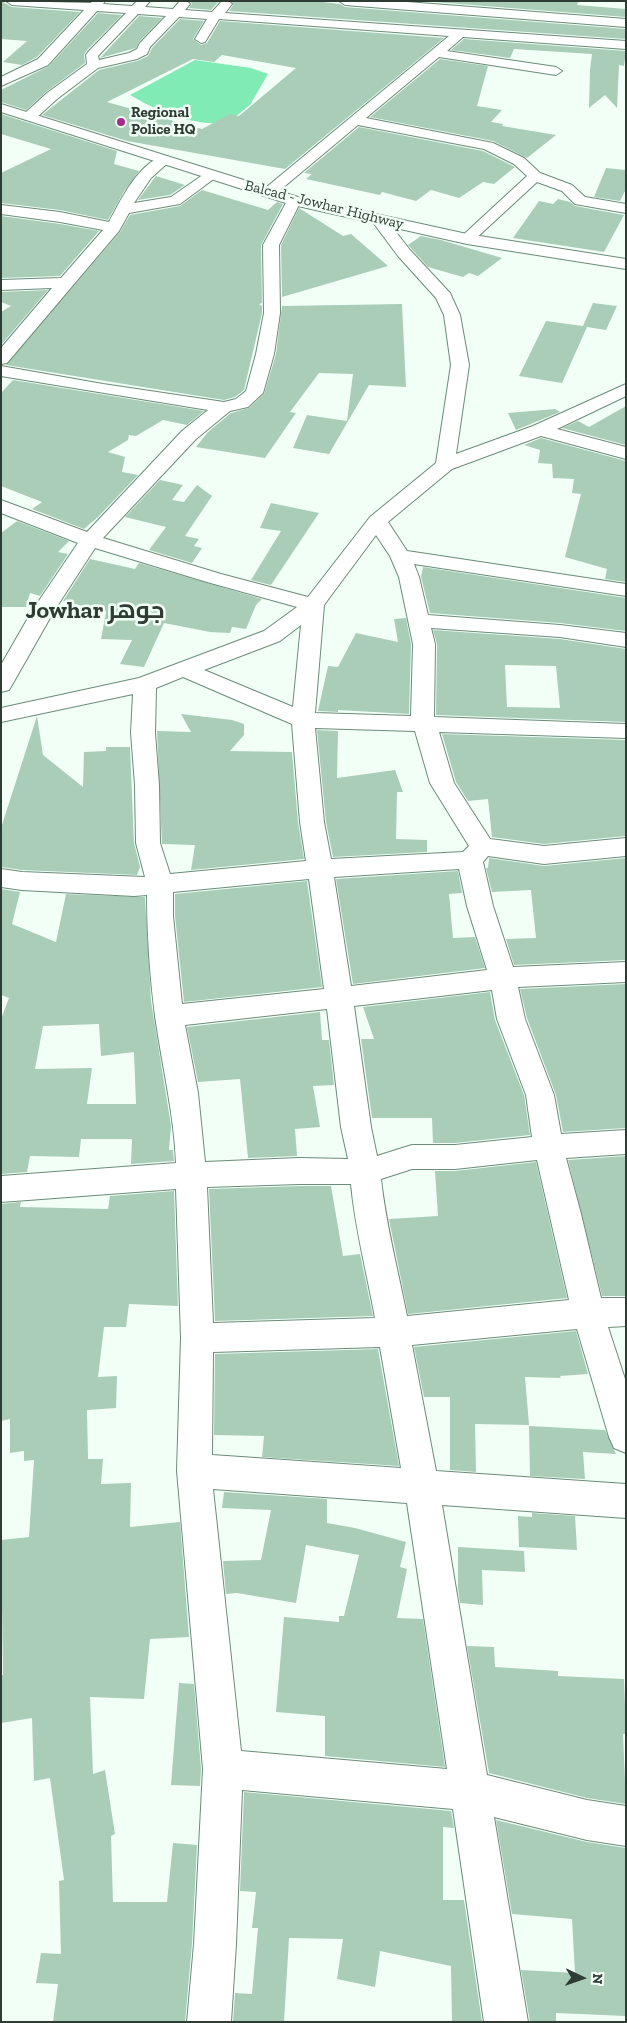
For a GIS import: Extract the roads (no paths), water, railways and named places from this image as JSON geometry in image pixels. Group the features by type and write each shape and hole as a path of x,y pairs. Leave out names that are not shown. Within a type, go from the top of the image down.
{"street":[{"path":"12,1 139,6 176,13 626,45"},
{"path":"30,116 52,96 94,65 133,56 143,51 144,46 186,1"},
{"path":"201,39 215,16 230,1"},
{"path":"346,1 493,7 535,16 623,22"},
{"path":"523,38 535,16 538,1"},
{"path":"344,25 362,2"},
{"path":"1,82 43,62 96,4"},
{"path":"391,28 407,4"},
{"path":"570,41 582,4"},
{"path":"436,31 450,5"},
{"path":"94,65 92,55 139,6"},
{"path":"261,19 271,7"},
{"path":"482,35 493,7"},
{"path":"610,44 623,22 623,7"},
{"path":"303,22 314,8"},
{"path":"268,193 460,33"},
{"path":"436,53 556,71"},
{"name":"Balcad - Jowhar Highway","path":"1,108 294,201 468,239 626,264"},
{"path":"356,120 488,146 518,161 535,176 567,188 580,200 626,209"},
{"path":"1,359 114,228 146,175 164,160"},
{"path":"124,209 175,201 212,175"},
{"path":"468,239 535,176"},
{"path":"1,685 43,611 90,540 189,435 208,418 224,408 242,402 254,393 266,354 272,314 271,245 294,201"},
{"path":"1,208 114,228"},
{"path":"380,221 404,253 444,296 452,315 460,365 445,465"},
{"path":"1,285 67,283"},
{"path":"1,371 224,408"},
{"path":"1,715 146,684 272,636 313,605 377,521 445,465 540,430 626,389"},
{"path":"540,430 626,453"},
{"path":"1,506 90,540 214,578 313,605"},
{"path":"377,521 400,556 410,576 424,644 421,705 424,723 442,783 476,854 480,906 503,978 511,1019 540,1095 548,1147 566,1214 588,1313 626,1437"},
{"path":"400,556 626,590"},
{"path":"313,605 303,720 312,822 340,997 356,1127 365,1172 369,1214 380,1257 422,1487 506,2022"},
{"path":"420,621 560,630 626,640"},
{"path":"185,670 303,720 626,731"},
{"path":"146,684 143,733 148,785 148,843 160,885 160,916 169,1016 184,1092 190,1149 197,1338 194,1470 223,1769 215,1944 209,2022"},
{"path":"1,878 22,881 134,887 476,854 544,855 626,847"},
{"path":"169,1016 465,984 503,978 626,972"},
{"path":"1,1189 190,1175 299,1171 365,1172 412,1157 454,1157 548,1147 626,1142"},
{"path":"197,1338 393,1332 588,1313 626,1312"},
{"path":"194,1470 626,1501"},
{"path":"223,1769 471,1791 587,1820 626,1826"}],"place":[{"name":"Regional Police HQ","path":"121,122"}],"district":[{"name":"Jowhar جوهر","path":"95,611"}]}
